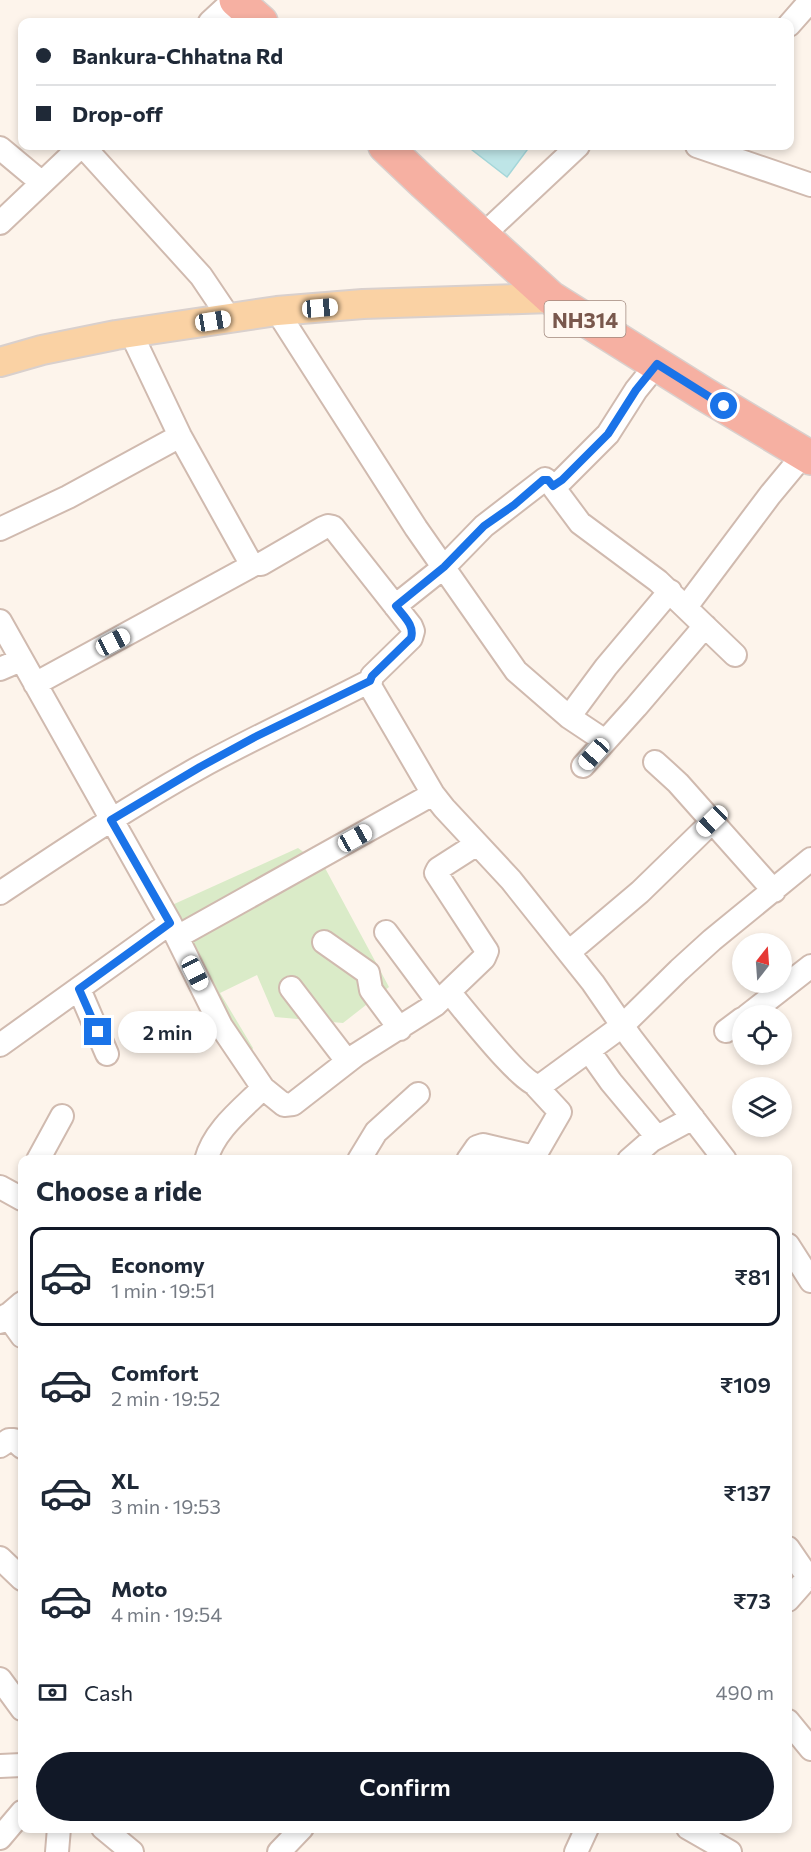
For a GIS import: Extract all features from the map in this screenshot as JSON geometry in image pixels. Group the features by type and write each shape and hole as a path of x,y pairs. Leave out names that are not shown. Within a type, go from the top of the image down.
{"highway":[{"name":"NH314","path":"389,150 551,298 808,456"}],"main road":[{"path":"3,357 131,333 277,311 363,304 551,298"}],"street":[{"path":"794,19 811,0"},
{"path":"221,18 249,8"},
{"path":"0,148 42,183"},
{"path":"0,223 78,150"},
{"path":"86,150 201,276 230,319"},
{"path":"482,236 574,150"},
{"path":"710,150 809,181"},
{"path":"277,311 395,496 516,671 569,717 605,741"},
{"path":"131,333 180,436 250,562 261,564 328,526 336,530 411,626 413,631 411,638 372,676 370,686 433,794 453,820 511,879 593,983 622,1026 721,1155"},
{"path":"553,486 562,480 608,434 636,390 657,364"},
{"path":"0,530 68,497 180,436"},
{"path":"686,608 770,495 808,456"},
{"path":"396,606 444,567 476,532 514,505 543,480 548,480 580,523 670,591 735,655"},
{"path":"34,684 255,564"},
{"path":"569,717 606,667 670,591"},
{"path":"0,621 174,930 221,1026 263,1088 284,1105 288,1106 348,1061 400,1029 444,997 484,958 487,951 436,871 477,844"},
{"path":"583,766 705,626"},
{"path":"0,669 21,660"},
{"path":"0,893 111,820 191,772 255,737 370,681"},
{"path":"655,762 678,783 774,891"},
{"path":"0,1045 79,989 174,930 433,794"},
{"path":"569,952 640,892 712,821"},
{"path":"536,1086 540,1086 622,1026 679,970 811,859"},
{"path":"386,932 444,997 560,1112 535,1155"},
{"path":"324,942 368,973 371,990 400,1029"},
{"path":"761,1005 811,966"},
{"path":"291,988 348,1061"},
{"path":"79,989 107,1054"},
{"path":"589,1051 611,1082 657,1137"},
{"path":"208,1155 219,1133 263,1088"},
{"path":"362,1155 376,1132 418,1094"},
{"path":"41,1155 62,1116"},
{"path":"635,1155 657,1137 693,1118"},
{"path":"471,1155 477,1147 483,1145 526,1155"},
{"path":"792,1251 811,1281"},
{"path":"10,1313 18,1328"},
{"path":"0,1446 9,1440 14,1440 18,1444"},
{"path":"792,1553 809,1575 792,1595"},
{"path":"0,1558 18,1575"},
{"path":"0,1679 18,1700"},
{"path":"792,1726 811,1749"},
{"path":"0,1766 18,1765"},
{"path":"0,1838 18,1817"},
{"path":"57,1852 59,1833"},
{"path":"109,1833 132,1852"},
{"path":"279,1852 297,1833"},
{"path":"576,1852 585,1833"},
{"path":"696,1833 726,1851"}],"green space":[{"path":"298,848 325,868 389,987 343,1023 275,1017 257,975 220,993 253,1048 246,1062 203,1004 174,919 175,913 172,905"}],"water":[{"path":"472,150 527,150 507,177"}],"route":[{"path":"98,1032 79,989 170,923 111,820 255,737 370,681 372,676 411,638 413,631 411,626 396,606 444,567 476,532 514,505 543,480 548,480 553,486 562,480 614,427 629,399 657,364 724,406"}]}
